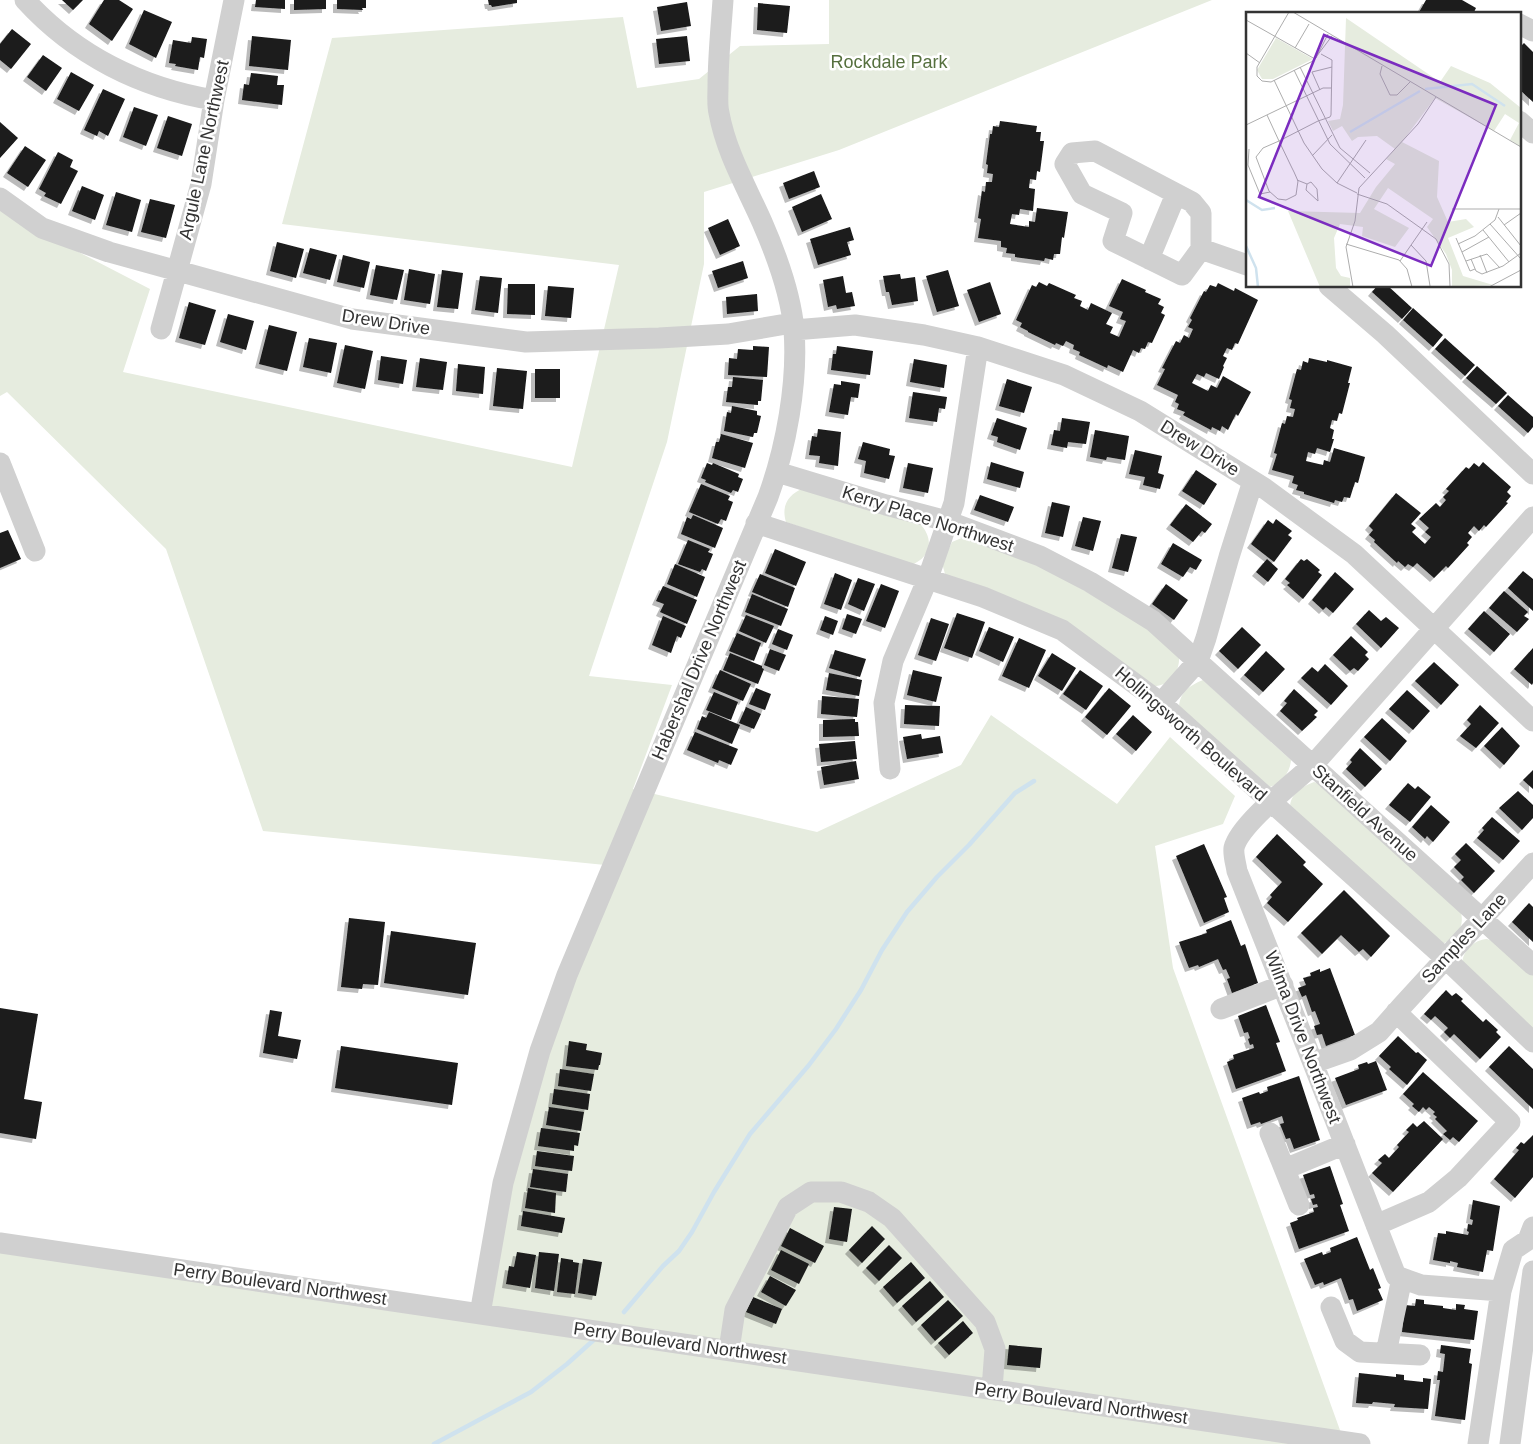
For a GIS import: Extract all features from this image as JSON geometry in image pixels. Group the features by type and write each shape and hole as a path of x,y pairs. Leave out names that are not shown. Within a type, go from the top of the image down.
{"street":[{"path":"25,0 49,25 66,38 84,51 120,71 164,88 195,97 214,100"},
{"name":"Argule Lane Northwest","path":"161,329 178,272 200,184 234,0"},
{"name":"Habershal Drive Northwest","path":"480,1314 503,1183 540,1050 567,975 777,472 786,431 793,381 793,327 783,279 762,222 735,165 718,112 718,65 723,0"},
{"path":"1520,24 1533,31"},
{"path":"1520,122 1533,133"},
{"path":"1095,151 1192,202 1201,214 1201,249 1182,275 1113,241 1122,214 1082,194 1065,164 1072,153 1095,151"},
{"path":"1149,259 1176,194"},
{"name":"Drew Drive","path":"0,198 42,228 108,252 352,319 526,342 659,338 855,324 924,335 978,347 1064,375 1140,411 1253,481 1354,554 1533,721"},
{"path":"1201,249 1246,265"},
{"path":"1331,288 1385,334 1533,474"},
{"path":"890,769 884,703 893,662 928,578 954,503 978,347"},
{"path":"0,463 8,508 35,551"},
{"name":"Kerry Place Northwest","path":"777,472 886,505 947,521 1040,556 1090,582 1153,621 1198,661"},
{"path":"1161,703 1198,661 1253,481"},
{"name":"Wilma Drive Northwest","path":"1402,1278 1396,1276 1237,871 1234,849 1239,835 1271,802 1312,766 1533,516"},
{"name":"Hollingsworth Boulevard","path":"756,523 983,597 1062,630 1161,703 1444,958 1533,1042"},
{"name":"Stanfield Avenue","path":"1198,661 1533,965"},
{"name":"Samples Lane","path":"1313,1063 1350,1050 1380,1032 1444,958 1533,864"},
{"path":"1221,1009 1283,985"},
{"path":"1376,1225 1429,1202 1458,1178 1510,1122 1396,1012"},
{"path":"1270,1134 1299,1205"},
{"path":"1285,1169 1345,1144"},
{"path":"729,1350 735,1310 788,1207 811,1192 841,1192 869,1202 892,1218 985,1322 995,1348 992,1389"},
{"path":"1478,1444 1500,1291 1513,1250 1532,1236"},
{"name":"Perry Boulevard Northwest","path":"0,1242 1360,1444"},
{"path":"1510,1444 1533,1272"},
{"path":"1386,1353 1402,1278 1421,1285 1500,1291"},
{"path":"1331,1307 1345,1341 1360,1352 1420,1355"}],"green space":[{"name":"Rockdale Park","path":"829,0 1212,0 839,150 704,192 704,264 667,442 589,676 672,685 633,789 817,832 961,765 991,715 1117,804 1170,737 1235,796 1223,824 1155,846 1173,968 1345,1444 0,1444 0,1245 489,1308 510,1151 605,865 263,831 166,549 7,392 0,396 0,203 36,230 150,289 123,372 572,467 619,265 282,224 332,38 623,17 637,88 699,79 740,46 829,44"},
{"path":"804,488 919,523 929,541 927,553 918,562 911,565 786,522 784,511 787,501"},
{"path":"964,537 1051,571 1143,625 1179,657 1178,668 1175,673 1169,681 1154,686 945,574 942,563 952,542"},
{"path":"1203,680 1291,760 1289,770 1280,782 1266,788 1179,708 1179,703 1186,690"},
{"path":"1314,782 1324,786 1460,909 1462,916 1461,927 1451,940 1439,945 1290,808 1294,795 1305,786"},
{"path":"1487,939 1500,945 1533,975 1533,1036 1462,964 1465,954 1470,947 1478,941"}],"building":[{"path":"62,0 83,0 73,10"},
{"path":"104,0 119,0 133,9 112,41 89,24"},
{"path":"256,0 285,0 285,9 255,7"},
{"path":"294,0 326,0 326,9 294,10"},
{"path":"337,0 366,0 366,8 362,8 363,10 337,9"},
{"path":"488,0 517,0 517,3 492,7 489,5"},
{"path":"1426,0 1462,0 1476,8 1474,12 1419,12"},
{"path":"687,2 691,26 661,31 657,7"},
{"path":"758,3 790,6 787,33 757,30"},
{"path":"144,10 172,22 156,58 129,44"},
{"path":"12,29 31,44 11,69 0,60 0,44"},
{"path":"252,36 291,40 288,70 249,66"},
{"path":"687,36 690,61 659,64 656,39"},
{"path":"192,37 207,39 204,58 200,57 198,70 175,66 176,64 169,63 173,40 191,43"},
{"path":"1524,43 1533,52 1533,102 1520,90 1520,47"},
{"path":"43,55 62,68 46,91 27,77"},
{"path":"71,72 94,85 79,111 57,99"},
{"path":"251,73 278,76 277,85 284,85 282,105 242,100 244,84 249,85"},
{"path":"103,89 125,99 108,136 99,131 97,136 84,130"},
{"path":"134,107 158,115 146,146 123,137"},
{"path":"168,116 192,124 182,156 157,148"},
{"path":"1000,121 1037,126 1036,132 1041,132 1040,141 1044,141 1040,172 1037,171 1036,180 1030,179 1029,188 1035,189 1033,211 1020,209 1019,215 1012,214 1010,224 1029,227 1029,221 1035,222 1037,208 1068,212 1060,254 1054,254 1053,260 1045,258 1044,261 1015,257 1015,254 1006,253 1007,248 1001,247 1001,241 978,238 981,219 978,218 982,191 985,192 986,182 992,182 993,174 987,173 988,165 986,164 990,134 992,134 993,126 999,127"},
{"path":"0,122 18,138 0,158"},
{"path":"25,146 46,160 28,187 7,173"},
{"path":"58,152 73,160 70,167 78,171 61,204 44,196 46,193 39,189"},
{"path":"814,171 820,187 789,199 783,183"},
{"path":"82,186 104,195 95,220 72,211"},
{"path":"116,192 141,200 132,232 106,225"},
{"path":"821,194 832,219 802,232 792,207"},
{"path":"150,199 175,205 166,238 141,232"},
{"path":"728,219 740,246 720,255 708,228"},
{"path":"850,227 854,240 847,242 851,255 818,265 810,239"},
{"path":"277,242 304,249 296,278 270,271"},
{"path":"310,248 337,255 330,280 303,273"},
{"path":"343,255 370,262 364,288 337,282"},
{"path":"743,261 748,278 718,288 712,271"},
{"path":"376,265 404,270 397,300 370,295"},
{"path":"409,269 435,274 430,304 404,300"},
{"path":"442,270 463,273 458,309 437,307"},
{"path":"948,270 959,306 937,312 926,276"},
{"path":"900,274 901,279 915,277 918,301 892,305 889,292 886,292 883,276"},
{"path":"480,276 502,278 498,313 475,310"},
{"path":"843,276 846,293 852,292 855,306 837,309 836,305 828,307 823,280"},
{"path":"1122,279 1161,299 1158,304 1164,307 1161,313 1165,315 1152,343 1148,342 1145,349 1141,348 1139,353 1133,350 1123,372 1108,365 1107,368 1079,355 1080,352 1073,349 1074,345 1066,341 1063,346 1056,343 1055,345 1028,332 1020,327 1022,323 1016,320 1032,285 1036,287 1039,282 1047,286 1049,283 1076,295 1074,298 1082,301 1080,306 1088,310 1091,303 1112,313 1106,324 1113,327 1110,333 1119,337 1126,321 1120,319 1123,312 1109,306"},
{"path":"990,282 1001,314 979,322 967,290"},
{"path":"1218,283 1234,291 1235,288 1258,300 1238,344 1235,343 1232,350 1227,348 1223,356 1227,358 1219,379 1206,373 1204,377 1197,374 1192,383 1208,391 1211,385 1217,388 1223,376 1251,392 1228,430 1222,426 1220,431 1212,427 1211,430 1183,415 1185,412 1177,409 1179,404 1175,402 1178,395 1157,385 1165,369 1162,368 1176,341 1180,343 1184,335 1189,338 1193,329 1188,327 1192,320 1190,318 1204,291 1206,292 1210,285 1216,287"},
{"path":"508,284 535,284 535,315 507,314"},
{"path":"548,286 574,288 571,318 545,316"},
{"path":"1375,288 1390,288 1412,308 1402,319 1372,292"},
{"path":"757,294 758,311 727,314 726,297"},
{"path":"189,302 216,310 205,345 179,338"},
{"path":"1413,308 1443,335 1433,347 1403,320"},
{"path":"228,314 254,321 246,350 220,342"},
{"path":"269,325 297,332 287,371 259,364"},
{"path":"309,338 337,343 331,373 303,367"},
{"path":"1445,338 1475,365 1465,376 1435,349"},
{"path":"345,345 373,351 365,389 337,383"},
{"path":"753,346 769,347 767,377 728,375 729,358 737,359 738,349 753,350"},
{"path":"837,346 873,351 870,375 831,370 833,354 836,354"},
{"path":"381,356 407,360 403,384 378,380"},
{"path":"420,358 447,362 443,390 416,387"},
{"path":"1309,358 1327,362 1327,360 1352,367 1342,414 1339,413 1337,421 1332,420 1330,428 1334,430 1332,439 1334,439 1330,452 1317,448 1315,454 1308,452 1306,461 1323,465 1324,460 1330,462 1334,448 1365,457 1358,483 1355,482 1350,498 1344,497 1342,502 1335,500 1334,503 1304,494 1304,492 1296,490 1298,485 1292,483 1294,476 1272,470 1277,454 1274,453 1282,423 1285,424 1287,416 1293,417 1295,409 1290,408 1292,400 1289,399 1297,369 1301,370 1303,361 1308,363"},
{"path":"914,359 947,365 944,388 910,382"},
{"path":"458,364 485,367 483,394 456,391"},
{"path":"1477,366 1507,393 1496,404 1466,378"},
{"path":"497,368 527,371 523,409 493,406"},
{"path":"535,369 560,369 560,398 535,398"},
{"path":"733,377 763,380 761,401 758,401 758,405 726,402 728,387 732,387"},
{"path":"1007,379 1032,387 1024,413 999,406"},
{"path":"841,381 860,384 858,398 851,397 848,415 829,412 834,384 841,385"},
{"path":"913,392 947,397 945,409 939,408 937,422 909,418"},
{"path":"1508,395 1533,417 1533,427 1528,433 1498,406"},
{"path":"732,406 757,411 757,415 761,416 757,433 754,433 753,437 724,431 727,412 731,413"},
{"path":"997,418 1027,428 1020,450 997,442 998,437 991,435"},
{"path":"1062,418 1090,422 1086,444 1068,442 1067,448 1051,445 1054,430 1060,431"},
{"path":"818,429 841,432 838,466 819,463 820,456 809,455 812,436 817,437"},
{"path":"1095,430 1129,436 1125,460 1107,457 1106,460 1090,457"},
{"path":"721,434 753,443 745,468 712,458 716,442 719,442"},
{"path":"863,442 890,449 889,455 895,456 889,479 864,473 866,461 858,459"},
{"path":"1135,450 1162,456 1158,473 1164,475 1160,489 1143,485 1145,477 1129,474"},
{"path":"991,462 1024,472 1020,488 987,479"},
{"path":"1483,462 1511,487 1507,492 1511,496 1506,502 1508,503 1486,527 1484,525 1479,531 1474,526 1468,533 1472,537 1467,543 1469,545 1448,568 1446,566 1434,578 1417,563 1413,567 1408,564 1405,567 1398,561 1397,563 1369,535 1373,530 1369,526 1396,493 1421,513 1411,524 1416,528 1412,532 1425,544 1431,537 1425,532 1429,528 1419,519 1436,503 1440,507 1446,500 1443,497 1449,491 1446,489 1466,467 1469,469 1474,463 1479,467"},
{"path":"707,463 712,465 713,463 739,474 738,477 743,479 738,492 733,490 731,493 705,482 706,480 701,478"},
{"path":"908,463 933,468 928,493 903,488"},
{"path":"1196,470 1217,484 1204,505 1182,491"},
{"path":"701,484 730,496 728,500 733,502 726,521 721,519 718,524 689,512"},
{"path":"980,495 1014,507 1008,522 974,510"},
{"path":"1052,502 1070,506 1063,537 1045,533"},
{"path":"1186,504 1212,524 1205,533 1202,531 1193,542 1170,525"},
{"path":"693,515 723,528 715,548 681,534 687,517 691,519"},
{"path":"1083,517 1101,521 1093,551 1075,546"},
{"path":"1276,519 1292,531 1288,535 1292,538 1274,562 1251,544 1268,520 1273,524"},
{"path":"8,530 21,559 0,568 0,533"},
{"path":"1121,534 1137,537 1128,572 1112,568"},
{"path":"688,540 710,549 708,552 713,554 706,571 702,569 700,572 678,564"},
{"path":"1173,543 1202,560 1196,570 1190,567 1183,577 1161,564"},
{"path":"775,549 806,562 796,586 765,573"},
{"path":"1267,559 1278,569 1268,582 1256,572"},
{"path":"1301,559 1304,561 1307,559 1320,570 1318,572 1322,575 1303,599 1287,585 1290,583 1285,579"},
{"path":"675,564 705,577 697,597 667,584"},
{"path":"1523,571 1533,579 1533,611 1508,588"},
{"path":"1335,572 1354,589 1333,613 1326,607 1323,610 1312,600"},
{"path":"835,573 852,580 841,610 824,604"},
{"path":"760,574 795,588 788,607 752,592"},
{"path":"858,578 875,584 864,611 848,604"},
{"path":"881,584 899,591 885,628 866,621"},
{"path":"1166,584 1188,600 1174,620 1152,604"},
{"path":"663,586 697,600 687,624 660,612 664,604 656,601"},
{"path":"1504,591 1528,612 1524,616 1529,619 1517,632 1489,608"},
{"path":"752,594 788,609 781,626 745,612"},
{"path":"1369,610 1381,621 1386,617 1399,628 1381,648 1356,624"},
{"path":"1484,611 1510,634 1494,652 1468,629"},
{"path":"957,613 985,622 972,658 944,648"},
{"path":"847,614 862,619 856,634 842,629"},
{"path":"746,615 774,626 766,643 739,631"},
{"path":"663,616 686,626 681,638 677,636 671,653 652,645"},
{"path":"825,616 838,621 833,635 820,630"},
{"path":"931,618 949,624 936,661 918,655"},
{"path":"989,627 1014,637 1003,662 979,651"},
{"path":"1242,627 1261,645 1238,669 1219,651"},
{"path":"778,629 793,635 787,650 772,644"},
{"path":"737,633 761,643 754,661 729,651"},
{"path":"1351,636 1368,652 1365,655 1369,659 1358,671 1354,668 1350,671 1333,655"},
{"path":"1019,638 1046,650 1029,688 1002,676"},
{"path":"1533,648 1533,683 1532,685 1514,669"},
{"path":"770,649 786,655 779,671 764,665"},
{"path":"835,650 866,659 860,677 829,668"},
{"path":"1266,651 1285,669 1263,692 1244,675"},
{"path":"730,653 762,666 764,669 758,684 723,670"},
{"path":"1052,653 1076,668 1062,691 1038,676"},
{"path":"1434,662 1459,685 1441,705 1415,681"},
{"path":"1325,664 1348,686 1331,705 1301,678 1312,667 1318,672"},
{"path":"720,670 751,684 743,701 712,688"},
{"path":"913,670 942,677 936,702 907,695"},
{"path":"1080,670 1103,686 1086,710 1063,694"},
{"path":"829,673 862,680 859,696 826,690"},
{"path":"756,688 771,694 765,710 749,704"},
{"path":"1109,688 1131,706 1107,735 1085,717"},
{"path":"1294,689 1318,711 1314,715 1317,717 1302,731 1280,711 1287,703 1284,701"},
{"path":"1407,690 1430,711 1413,730 1389,709"},
{"path":"714,692 738,702 731,720 706,710"},
{"path":"822,696 859,699 857,717 821,714"},
{"path":"905,705 940,706 939,726 904,724"},
{"path":"1480,705 1499,723 1476,748 1460,736 1471,724 1467,720"},
{"path":"746,707 761,714 754,729 739,723"},
{"path":"709,712 740,725 732,744 697,729 702,716 706,718"},
{"path":"1133,715 1152,732 1136,751 1116,734"},
{"path":"1382,718 1407,741 1390,761 1364,737"},
{"path":"855,719 855,722 858,722 859,736 823,737 823,720"},
{"path":"1502,727 1520,746 1504,765 1484,746"},
{"path":"695,732 738,749 731,765 719,760 718,763 687,750"},
{"path":"921,734 922,739 940,736 943,753 907,759 903,737"},
{"path":"855,741 857,759 821,762 819,744"},
{"path":"1360,748 1382,769 1365,787 1346,769 1352,762 1350,760"},
{"path":"856,761 859,779 824,785 821,767"},
{"path":"1533,770 1533,789 1523,780"},
{"path":"1408,783 1415,789 1418,786 1431,797 1410,822 1389,805"},
{"path":"1518,791 1533,805 1533,818 1522,830 1499,808"},
{"path":"1431,805 1450,822 1433,842 1427,836 1425,839 1412,827"},
{"path":"1492,817 1520,841 1503,860 1477,838 1484,830 1482,828"},
{"path":"1277,834 1306,862 1303,865 1323,884 1288,922 1267,903 1272,897 1270,895 1282,882 1256,857"},
{"path":"1466,843 1495,871 1474,893 1461,880 1464,877 1454,867 1461,860 1455,854"},
{"path":"1204,844 1227,897 1224,898 1229,912 1204,923 1176,856"},
{"path":"1344,890 1390,936 1371,957 1363,949 1359,952 1341,935 1322,954 1301,933"},
{"path":"1529,903 1533,907 1533,942 1512,922"},
{"path":"349,918 385,922 378,985 363,984 362,989 341,987"},
{"path":"1231,920 1241,946 1245,944 1258,983 1232,993 1227,979 1230,978 1226,969 1223,970 1218,959 1199,967 1198,965 1189,968 1179,942 1207,933 1206,930"},
{"path":"391,931 476,943 468,995 384,983"},
{"path":"1330,968 1355,1035 1326,1046 1322,1034 1317,1035 1314,1026 1320,1024 1315,1011 1312,1012 1306,995 1302,997 1298,988 1306,985 1303,978 1311,976 1310,973"},
{"path":"1446,990 1452,996 1456,993 1463,999 1461,1001 1483,1022 1486,1019 1498,1030 1496,1032 1501,1037 1480,1059 1454,1034 1450,1038 1444,1032 1448,1028 1435,1016 1431,1020 1424,1014"},
{"path":"1266,1005 1280,1042 1276,1043 1286,1071 1236,1089 1227,1062 1234,1059 1233,1055 1254,1048 1253,1044 1250,1045 1248,1032 1244,1033 1238,1016"},
{"path":"0,1008 38,1014 24,1099 42,1102 36,1139 0,1133"},
{"path":"270,1010 282,1012 278,1036 301,1040 297,1059 263,1053"},
{"path":"1398,1036 1416,1053 1418,1052 1427,1060 1407,1085 1389,1069 1391,1067 1379,1056"},
{"path":"569,1041 587,1044 586,1050 602,1053 598,1070 566,1066"},
{"path":"341,1046 458,1063 452,1105 335,1088"},
{"path":"1509,1046 1533,1069 1533,1109 1489,1067"},
{"path":"1376,1061 1387,1090 1346,1105 1335,1078 1359,1069 1358,1065"},
{"path":"560,1069 594,1074 591,1091 558,1086"},
{"path":"1423,1072 1478,1121 1459,1142 1453,1137 1450,1140 1443,1134 1447,1131 1435,1119 1437,1117 1433,1114 1435,1112 1429,1107 1426,1110 1423,1107 1419,1112 1412,1106 1414,1104 1403,1094"},
{"path":"1299,1076 1320,1140 1294,1149 1290,1138 1286,1139 1280,1124 1284,1123 1282,1116 1261,1124 1260,1122 1251,1125 1242,1098 1268,1091 1267,1087"},
{"path":"554,1089 590,1094 588,1110 552,1104"},
{"path":"549,1107 584,1112 581,1131 546,1125"},
{"path":"1424,1121 1443,1139 1393,1192 1372,1173 1382,1163 1378,1160 1385,1154 1389,1158 1399,1147 1397,1145 1409,1132 1406,1130 1413,1123 1417,1127"},
{"path":"541,1128 580,1133 578,1146 574,1145 574,1151 538,1146"},
{"path":"1533,1135 1533,1177 1515,1198 1494,1179 1519,1150 1516,1148 1521,1142 1524,1144"},
{"path":"537,1151 574,1156 572,1171 535,1166"},
{"path":"1330,1166 1343,1204 1340,1205 1349,1231 1299,1249 1290,1223 1298,1220 1297,1218 1314,1212 1313,1208 1318,1207 1317,1204 1313,1205 1311,1199 1315,1198 1314,1194 1310,1195 1303,1175"},
{"path":"533,1169 568,1174 566,1192 530,1187"},
{"path":"528,1188 556,1193 555,1213 525,1208"},
{"path":"1473,1200 1500,1206 1493,1251 1487,1250 1483,1272 1457,1267 1458,1263 1450,1261 1450,1263 1433,1260 1438,1233 1446,1234 1446,1231 1468,1235 1468,1224 1472,1225 1473,1220 1470,1219"},
{"path":"834,1207 852,1209 847,1242 829,1239"},
{"path":"523,1211 565,1218 562,1233 521,1226"},
{"path":"872,1226 885,1239 862,1263 849,1250"},
{"path":"790,1228 824,1246 815,1263 781,1246"},
{"path":"1357,1237 1370,1270 1373,1268 1381,1288 1378,1289 1383,1300 1357,1311 1353,1299 1349,1300 1341,1278 1324,1285 1323,1282 1315,1285 1304,1259 1322,1252 1323,1255 1331,1252 1330,1248"},
{"path":"889,1245 902,1258 879,1281 866,1268"},
{"path":"781,1250 809,1264 799,1284 771,1270"},
{"path":"517,1252 536,1255 530,1288 506,1284 509,1266 514,1267"},
{"path":"539,1252 559,1254 554,1291 535,1288"},
{"path":"561,1258 579,1263 575,1294 557,1292"},
{"path":"583,1259 602,1262 596,1296 578,1293"},
{"path":"911,1262 925,1278 897,1303 883,1287"},
{"path":"770,1276 796,1290 786,1306 761,1292"},
{"path":"930,1281 944,1297 916,1322 902,1306"},
{"path":"753,1297 782,1309 776,1324 746,1312"},
{"path":"1416,1299 1424,1300 1424,1304 1443,1306 1443,1308 1456,1310 1456,1304 1465,1305 1464,1309 1478,1311 1474,1340 1402,1332 1405,1305 1415,1306"},
{"path":"948,1300 963,1316 935,1341 921,1325"},
{"path":"963,1321 973,1333 949,1355 938,1343"},
{"path":"1009,1345 1042,1348 1040,1368 1007,1365"},
{"path":"1441,1345 1471,1349 1469,1363 1472,1364 1465,1420 1435,1416 1440,1380 1437,1380 1438,1371 1443,1372 1445,1354 1440,1353"},
{"path":"1359,1373 1396,1377 1396,1374 1404,1375 1404,1380 1423,1382 1423,1378 1431,1379 1428,1409 1394,1407 1395,1404 1373,1402 1372,1404 1356,1403"}],"waterway":[{"path":"624,1312 663,1266 679,1251 750,1134 809,1065 836,1029 861,990 882,950 907,912 1015,793 1034,781"},
{"path":"434,1444 531,1392 567,1364 597,1337"}]}
